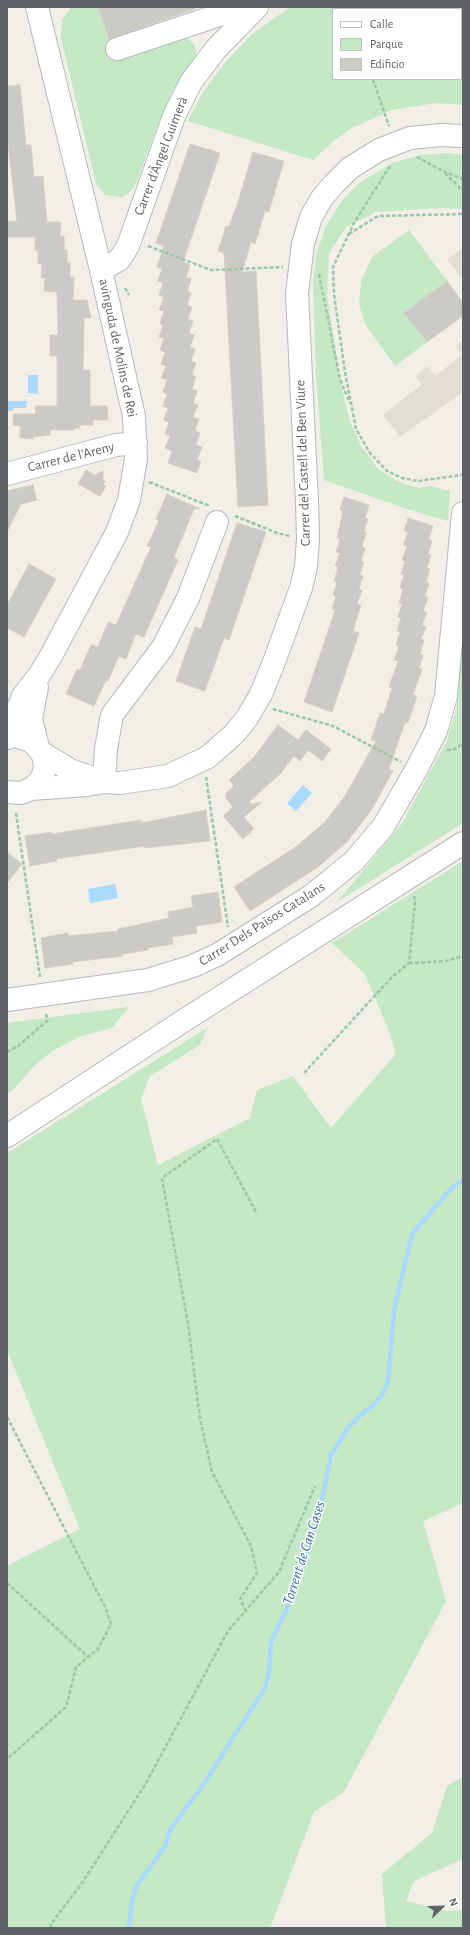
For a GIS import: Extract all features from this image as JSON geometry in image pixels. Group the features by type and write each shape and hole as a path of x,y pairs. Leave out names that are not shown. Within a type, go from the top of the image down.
{"street":[{"path":"117,49 243,7"},
{"name":"Carrer d'Àngel Guimerà","path":"102,270 119,260 128,246 174,116 191,82 216,49 257,7"},
{"name":"avinguda de Molins de Rei","path":"7,737 22,696 40,674 118,532 130,493 135,466 136,443 134,416 102,270 42,13"},
{"name":"Carrer del Castell del Ben Viure","path":"16,797 104,782 120,783 149,780 168,776 186,769 208,757 230,738 247,718 274,662 293,612 306,567 308,539 307,502 297,293 303,244 311,218 322,198 350,168 379,150 395,143 425,136 463,136"},
{"name":"Carrer de l'Areny","path":"7,474 116,445 136,443"},
{"name":"Carrer Dels Països Catalans","path":"7,1000 148,980 193,966 217,955 311,896 354,861 383,827 416,770 436,730 446,696 463,513"},
{"path":"104,782 106,749 112,715 163,647 188,598 217,522"},
{"name":"avinguda de Molins de Rei","path":"16,797 39,782 44,773 45,763 30,719 40,674"},
{"name":"Carrer del Castell del Ben Viure","path":"7,737 23,737 70,770 104,782"},
{"path":"7,1136 180,1023 463,843"}],"path":[{"path":"373,80 387,120"},
{"path":"411,153 445,172 463,179"},
{"path":"392,163 349,234 333,267 334,294 356,428 370,453 387,471 402,478 418,481 462,475"},
{"path":"445,172 459,189 463,190"},
{"path":"349,234 378,216 451,213 463,214"},
{"path":"145,246 211,270 289,268"},
{"path":"318,269 340,379 352,407"},
{"path":"275,710 333,726 405,764"},
{"path":"442,751 453,750 463,744"},
{"path":"206,781 228,929"},
{"path":"16,797 41,982"},
{"path":"409,878 415,902 409,963"},
{"path":"304,1073 392,977 409,963 446,961 463,956"},
{"path":"7,1052 18,1046 47,1021 46,1009"},
{"path":"246,1611 240,1599 257,1573 251,1546 212,1472 200,1419 188,1324 162,1178 217,1138 257,1214"},
{"path":"7,1417 105,1607 112,1624 98,1649 76,1667 66,1707 7,1759"},
{"path":"51,1928 52,1924 82,1882 145,1785 228,1631 279,1572 315,1486"},
{"path":"7,1583 88,1657"}],"shaded area":[{"path":"463,248 463,280 447,259"},
{"path":"463,340 463,392 400,437 383,415 421,385 416,376 427,366 435,376 462,355 456,346"}],"green space":[{"path":"71,7 98,7 117,60 181,38 187,38 193,43 196,49 196,56 173,90 160,119 135,186 128,194 121,197 105,195 96,184 61,38 62,20"},
{"path":"290,7 463,7 463,105 436,103 392,110 352,128 336,139 313,160 188,121 203,92 224,64 251,35"},
{"path":"449,153 463,155 463,209 440,208 376,212 346,227 329,253 327,295 340,379 349,419 361,446 378,469 399,482 418,488 431,486 450,491 448,521 410,510 324,480 316,375 313,284 316,255 326,226 342,201 358,184 392,163 420,155"},
{"path":"409,230 447,281 405,313 427,342 395,366 365,324 359,304 361,281 372,257"},
{"path":"463,642 463,823 337,902 401,825 446,743 456,711"},
{"path":"463,861 463,1503 423,1521 446,1601 344,1792 314,1812 270,1928 7,1928 7,1566 80,1529 7,1350 7,1153 207,1028 200,1045 150,1076 141,1099 158,1165 250,1118 257,1090 293,1076 331,1128 396,1054 389,1031 365,974 332,943"},
{"path":"129,1007 112,1028 81,1036 52,1051 35,1065 13,1090 7,1094 7,1023"},
{"path":"463,1777 463,1859 414,1881 406,1901 446,1911 463,1910 463,1928 386,1928 382,1874 432,1833 447,1786"}],"water":[{"path":"28,375 38,375 38,394 28,393"},
{"path":"7,401 27,401 26,408 14,408 12,411 8,411"},
{"path":"303,785 312,793 296,811 287,803"},
{"path":"115,884 118,898 90,903 88,889"}],"building":[{"path":"98,7 195,7 195,9 109,39"},
{"path":"20,85 26,145 31,145 34,177 43,176 47,222 61,222 60,236 64,236 64,250 67,250 67,263 70,263 70,277 74,277 73,300 87,300 91,318 84,318 83,370 90,370 90,406 107,406 108,420 93,420 93,425 80,425 80,428 74,428 74,430 50,430 50,435 33,437 33,439 20,438 20,426 13,425 13,414 36,414 35,406 57,406 57,356 50,356 50,335 58,335 57,292 44,291 45,278 41,278 42,264 38,264 38,251 35,250 35,237 7,237 7,221 17,221 7,135 7,86"},
{"path":"190,144 220,153 183,262 190,265 186,277 191,279 187,291 191,293 187,305 192,307 188,319 193,321 189,333 194,335 190,347 195,349 191,361 196,363 192,375 196,377 192,389 197,391 193,403 198,405 193,417 199,419 195,431 200,433 196,445 202,447 197,460 201,461 197,473 168,463 172,451 165,448 170,436 165,434 169,422 164,420 168,408 163,406 167,394 163,392 167,380 161,378 166,366 161,364 165,352 160,350 164,338 159,337 163,325 160,324 164,311 159,310 164,297 159,295 163,283 158,281 162,269 157,267 164,246 156,243"},
{"path":"253,152 284,161 269,212 265,211 255,244 251,242 242,272 256,271 268,505 238,507 224,253 218,251 226,226 229,227 238,202"},
{"path":"447,281 463,303 463,316 427,342 404,313"},
{"path":"86,470 94,475 103,471 103,480 105,481 103,484 106,486 100,496 78,484"},
{"path":"33,485 37,500 21,504 7,532 7,491"},
{"path":"167,494 200,509 194,509 174,557 178,560 144,637 136,634 126,659 119,656 108,681 106,680 94,706 66,694 77,669 80,670 91,645 98,647 108,622 116,625 151,547 147,546 159,521 156,519"},
{"path":"344,497 369,505 365,518 368,519 362,547 365,548 361,561 364,562 360,575 363,576 359,589 362,590 357,604 361,605 353,631 359,633 332,712 304,702 335,610 332,609 336,596 333,595 337,582 334,581 338,567 335,566 340,553 336,552 340,539 337,538 343,511 340,510"},
{"path":"408,518 433,526 429,539 432,541 428,554 431,555 427,568 430,569 426,582 429,583 425,596 428,598 423,611 427,612 422,625 426,627 421,639 424,640 420,654 423,655 419,668 422,669 413,695 417,696 408,723 405,722 389,769 393,771 372,809 347,842 318,867 250,911 234,887 297,846 325,822 345,796 376,741 371,740 380,713 384,714 392,688 389,687 398,661 394,660 399,646 396,645 400,632 397,631 401,618 398,617 402,604 399,603 403,589 400,588 404,575 401,574 405,561 402,560 407,546 403,545 408,532 404,531"},
{"path":"237,523 266,532 229,640 224,638 205,691 176,681 195,627 201,629"},
{"path":"29,564 56,579 24,637 7,628 7,605"},
{"path":"278,725 298,740 306,730 331,749 322,761 308,750 300,761 294,756 280,774 249,802 251,804 262,802 244,817 254,829 243,839 223,816 233,807 226,798 226,793 234,786 229,780 254,757"},
{"path":"206,810 210,841 145,848 145,846 56,859 57,861 30,866 25,836 52,832 52,834 141,820 141,823"},
{"path":"7,852 22,864 7,883"},
{"path":"218,892 222,922 196,926 197,933 172,937 173,944 122,954 123,956 72,962 73,964 45,968 41,938 68,933 68,936 118,931 118,929 169,918 168,912 193,907 191,896"}],"waterway":[{"name":"Torrent de Can Cases","path":"129,1928 132,1901 136,1887 165,1846 170,1830 205,1782 265,1688 269,1672 271,1642 291,1600 305,1559 319,1515 331,1455 348,1428 382,1395 388,1382 394,1310 412,1234 450,1190 463,1180"}]}
